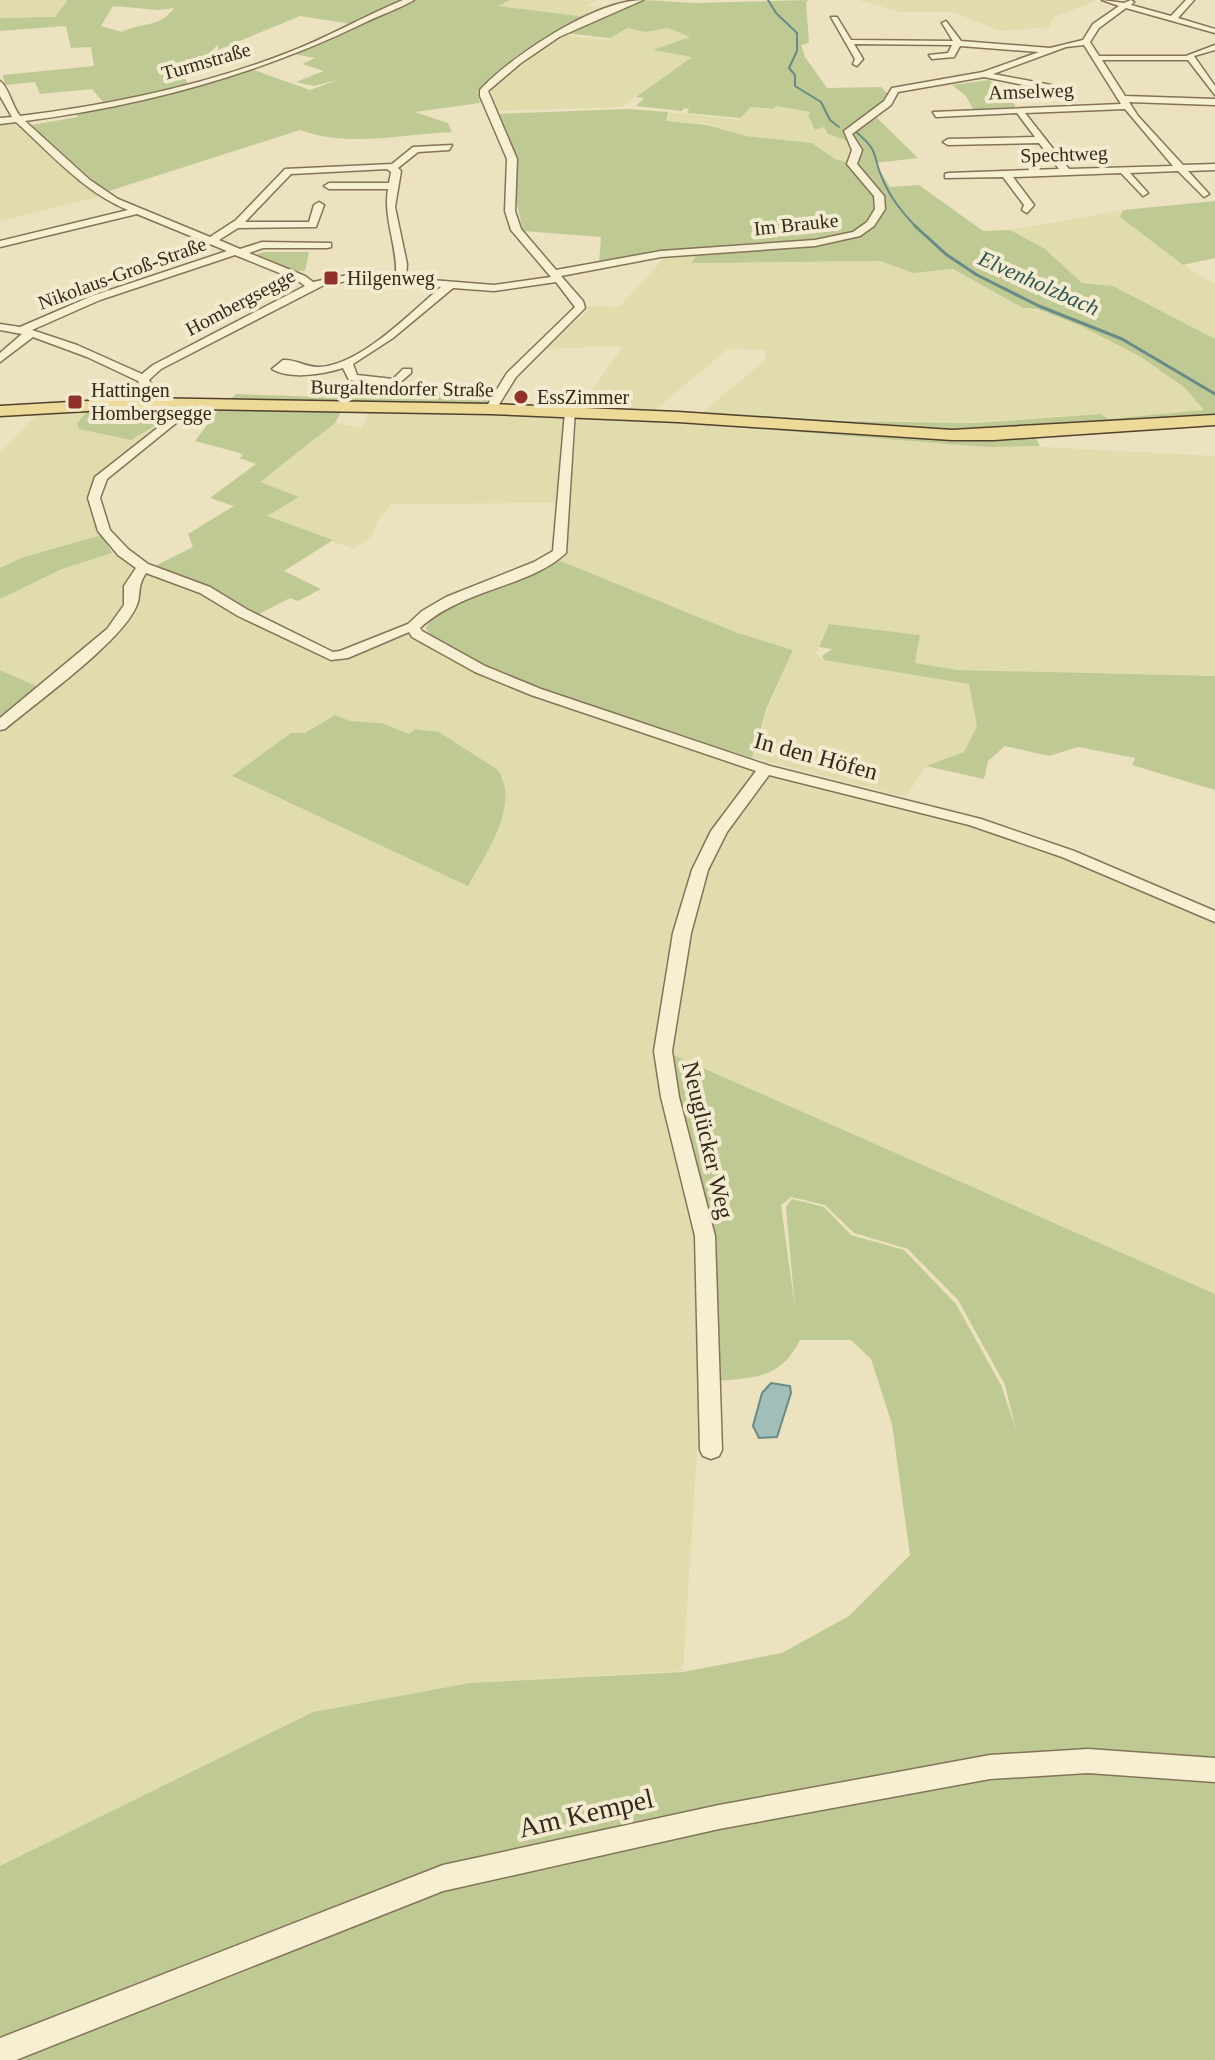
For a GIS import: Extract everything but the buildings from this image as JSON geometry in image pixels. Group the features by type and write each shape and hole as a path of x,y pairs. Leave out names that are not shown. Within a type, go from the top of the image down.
{"main road":[{"name":"Burgaltendorfer Straße","path":"0,411 140,403 491,409 952,435 1215,420"}],"street":[{"name":"Turmstraße","path":"0,121 153,95 265,64 410,0"},
{"path":"491,409 501,389 518,367 576,316 580,308 516,230 510,211 512,159 484,90 559,34 592,16 639,0"},
{"path":"1106,0 1215,31"},
{"path":"1134,0 1096,26 1086,42 1149,135 1204,194"},
{"path":"1172,19 1190,0"},
{"path":"834,19 859,59 857,64"},
{"path":"946,23 957,43"},
{"path":"848,42 957,43 1052,50"},
{"name":"Im Brauke","path":"556,277 674,253 815,243 856,234 871,224 880,209 879,196 852,164 857,150 847,136 849,130 888,103 898,87 985,74 1052,50 1086,42"},
{"path":"932,57 951,55 957,43"},
{"path":"1098,58 1190,56 1215,47"},
{"path":"1190,56 1215,92"},
{"name":"Im Brauke","path":"985,74 1002,82 1047,86 1056,90"},
{"name":"Hombergsegge","path":"0,84 8,106 18,119 87,182 115,201 301,278 311,286 157,367 143,379"},
{"name":"Amselweg","path":"936,114 1125,102 1215,102"},
{"path":"1018,109 1066,172"},
{"path":"948,142 1039,140"},
{"path":"208,241 218,238 234,225 291,170 372,165 394,167 416,149 449,147"},
{"path":"394,167 390,207 402,264 401,280"},
{"name":"Spechtweg","path":"948,176 1215,167"},
{"name":"Spechtweg","path":"1123,170 1143,193"},
{"name":"Spechtweg","path":"1006,174 1029,205 1027,210"},
{"path":"329,186 393,186"},
{"path":"234,225 313,225 319,205"},
{"path":"0,244 136,211"},
{"name":"Hombergsegge","path":"236,253 262,245 327,245"},
{"name":"Nikolaus-Groß-Straße","path":"27,332 96,298 236,253"},
{"path":"311,286 344,278 494,288 556,277"},
{"path":"304,370 319,371 347,364 449,286"},
{"path":"0,327 27,332 88,353 143,379 148,389 140,403"},
{"path":"0,359 27,332"},
{"path":"347,364 353,378 367,382 396,383 407,371"},
{"path":"193,404 106,471 97,484 94,498 104,531 123,552 143,567 205,590 322,655 343,655 413,627 427,614 451,600 539,565 559,553 571,412"},
{"path":"0,726 112,632 131,605 131,586 143,567"},
{"name":"In den Höfen","path":"413,627 417,634 433,644 506,681 765,769 975,822 1068,854 1215,917"},
{"name":"Neuglücker Weg","path":"711,1450 705,1236 670,1097 663,1051 682,933 700,870 719,831 765,769"},
{"name":"Am Kempel","path":"0,2052 443,1878 719,1817 908,1779 990,1767 1088,1761 1215,1770"}],"shaded area":[{"path":"0,0 68,0 55,17 0,18"},
{"path":"510,0 597,0 587,6 607,8 586,17 497,6"},
{"path":"858,0 1096,1 1054,17 1049,27 1001,31 953,12 900,12"},
{"path":"629,28 645,32 669,28 692,38 654,50 693,56 622,107 496,111 491,89 562,35 606,40"},
{"path":"776,106 811,112 809,116 815,130 824,127 828,134 852,146 853,152 848,162 835,159 812,143 746,136 707,124 665,121 669,112 738,120 751,107 773,110"},
{"path":"15,120 102,196 0,221 0,122"},
{"path":"1123,210 1121,217 1183,265 1215,284 1215,339 1113,286 1082,283 1045,249 1010,230"},
{"path":"697,251 693,262 880,261 913,273 953,269 1023,308 1081,326 1141,357 1185,388 1205,410 1108,419 1101,414 973,422 845,420 703,412 765,360 765,350 728,349 655,410 581,406 623,346 543,349 588,311 589,306 619,307 667,255"},
{"path":"183,408 109,465 92,485 89,498 101,535 21,558 0,568 0,453 39,412"},
{"path":"369,412 561,415 566,419 558,503 391,504 378,520 371,537 353,549 266,516 298,498 259,482 335,423 361,428"},
{"path":"581,416 729,424 733,428 987,447 1025,446 1215,456 1215,676 958,670 914,663 920,635 829,624 816,654 824,660 969,683 977,726 964,752 926,766 906,797 753,758 768,707 793,650 739,633 558,560 563,553 577,419"},
{"path":"112,553 136,569 130,605 110,631 44,689 0,670 0,599 62,569"},
{"path":"144,571 199,592 243,619 331,660 410,629 414,636 461,665 501,684 751,768 755,773 715,831 659,1053 700,1237 702,1375 683,1671 470,1683 313,1712 0,1866 0,729 116,633","holes":["336,715 350,721 383,723 409,734 415,729 439,732 498,770 504,778 503,815 469,885 232,777"]},
{"path":"775,775 972,825 1071,857 1215,924 1215,1294 669,1053 675,992 705,872 723,831 767,776"}],"green space":[{"path":"68,0 408,0 351,24 300,16 218,50 218,44 204,61 181,69 188,85 104,103 92,89 40,94 35,82 5,85 3,75 94,66 91,47 71,48 66,26 0,31 0,18 55,17","holes":["113,6 159,10 174,8 157,22 122,32 101,26"]},
{"path":"413,0 510,0 498,6 586,17 547,40 477,91 480,103 415,112 448,123 452,132 356,139 300,130 106,192 31,125 78,117 73,111 140,98 251,69 310,90 340,79 314,86 296,82 324,71 302,64 315,58 294,54"},
{"path":"644,0 695,3 809,0 806,2 809,43 801,45 805,57 827,88 881,87 890,96 869,116 843,132 847,141 828,134 824,127 815,130 808,115 811,112 776,106 773,109 751,107 740,118 687,113 689,109 684,108 682,111 636,106 644,98 636,97 692,57 653,50 690,37 668,28 645,32 628,28 610,38 564,33 608,11"},
{"path":"989,80 1001,86 1016,107 973,109 966,96 952,85"},
{"path":"627,109 668,112 666,121 707,125 746,136 812,143 835,159 848,162 877,196 878,209 870,224 856,233 795,244 697,248 599,263 601,237 523,231 497,114"},
{"path":"875,116 918,158 875,163 890,187 919,185 983,231 1010,230 1045,249 1082,283 1113,286 1215,339 1215,417 992,434 705,416 703,412 846,421 974,423 1101,414 1108,419 1204,410 1185,388 1141,357 1081,326 1037,309 1023,308 953,269 913,273 880,261 692,263 698,251 832,242 873,224 881,196 854,161 859,147 849,136"},
{"path":"1215,201 1215,258 1183,265 1120,217 1123,210"},
{"path":"263,252 309,252 305,271 294,271 256,255"},
{"path":"349,381 388,388 494,389 489,402 478,406 228,401 236,394 322,397"},
{"path":"177,408 178,412 131,440 79,429 77,424 88,410"},
{"path":"219,409 341,412 335,423 260,482 299,497 267,516 333,540 284,571 321,589 298,601 290,598 255,616 212,589 153,567 193,547 188,534 234,506 210,498 256,464 239,458 243,456 240,453 195,441"},
{"path":"727,420 917,434 1033,433 1040,446 986,447 734,427"},
{"path":"101,535 112,553 62,569 0,599 0,568 21,558"},
{"path":"558,560 738,633 793,650 767,707 752,758 510,679 431,637 426,629 433,618 446,608"},
{"path":"829,624 920,635 915,663 958,670 1215,676 1215,790 1132,765 1135,758 1078,747 1049,756 1005,746 988,761 984,779 926,766 964,752 977,726 969,684 824,660 822,656 832,649 819,647"},
{"path":"0,670 41,688 0,722"},
{"path":"335,715 350,721 382,723 409,734 415,729 439,732 498,770 504,784 503,814 491,845 468,886 232,776 291,733 305,733"},
{"path":"669,1053 1215,1294 1215,1762 1135,1755 827,1799 1047,1769 1215,1777 1215,2060 0,2060 0,1866 313,1712 470,1683 683,1672 782,1653 849,1616 910,1555 892,1424 871,1359 851,1340 800,1340 784,1362 765,1374 714,1381 714,1302","holes":["791,1197 825,1205 854,1233 908,1249 958,1300 1005,1385 1016,1430 1001,1385 956,1304 904,1250 851,1235 824,1207 792,1199 786,1207 795,1308 781,1205"]}],"water":[{"path":"771,1383 790,1386 791,1393 777,1437 759,1438 753,1426 762,1393"}],"waterway":[{"name":"Elvenholzbach","path":"768,0 776,13 797,33 797,51 789,68 795,75 795,86 821,102 830,120 839,127"},
{"name":"Elvenholzbach","path":"855,131 872,149 890,193 916,227"},
{"name":"Elvenholzbach","path":"916,227 947,255 977,275 1039,306 1122,339 1215,394"}],"place":[{"name":"Hilgenweg","path":"331,278"},
{"name":"EssZimmer","path":"521,397"},
{"name":"Hattingen Hombergsegge","path":"75,402"}]}
